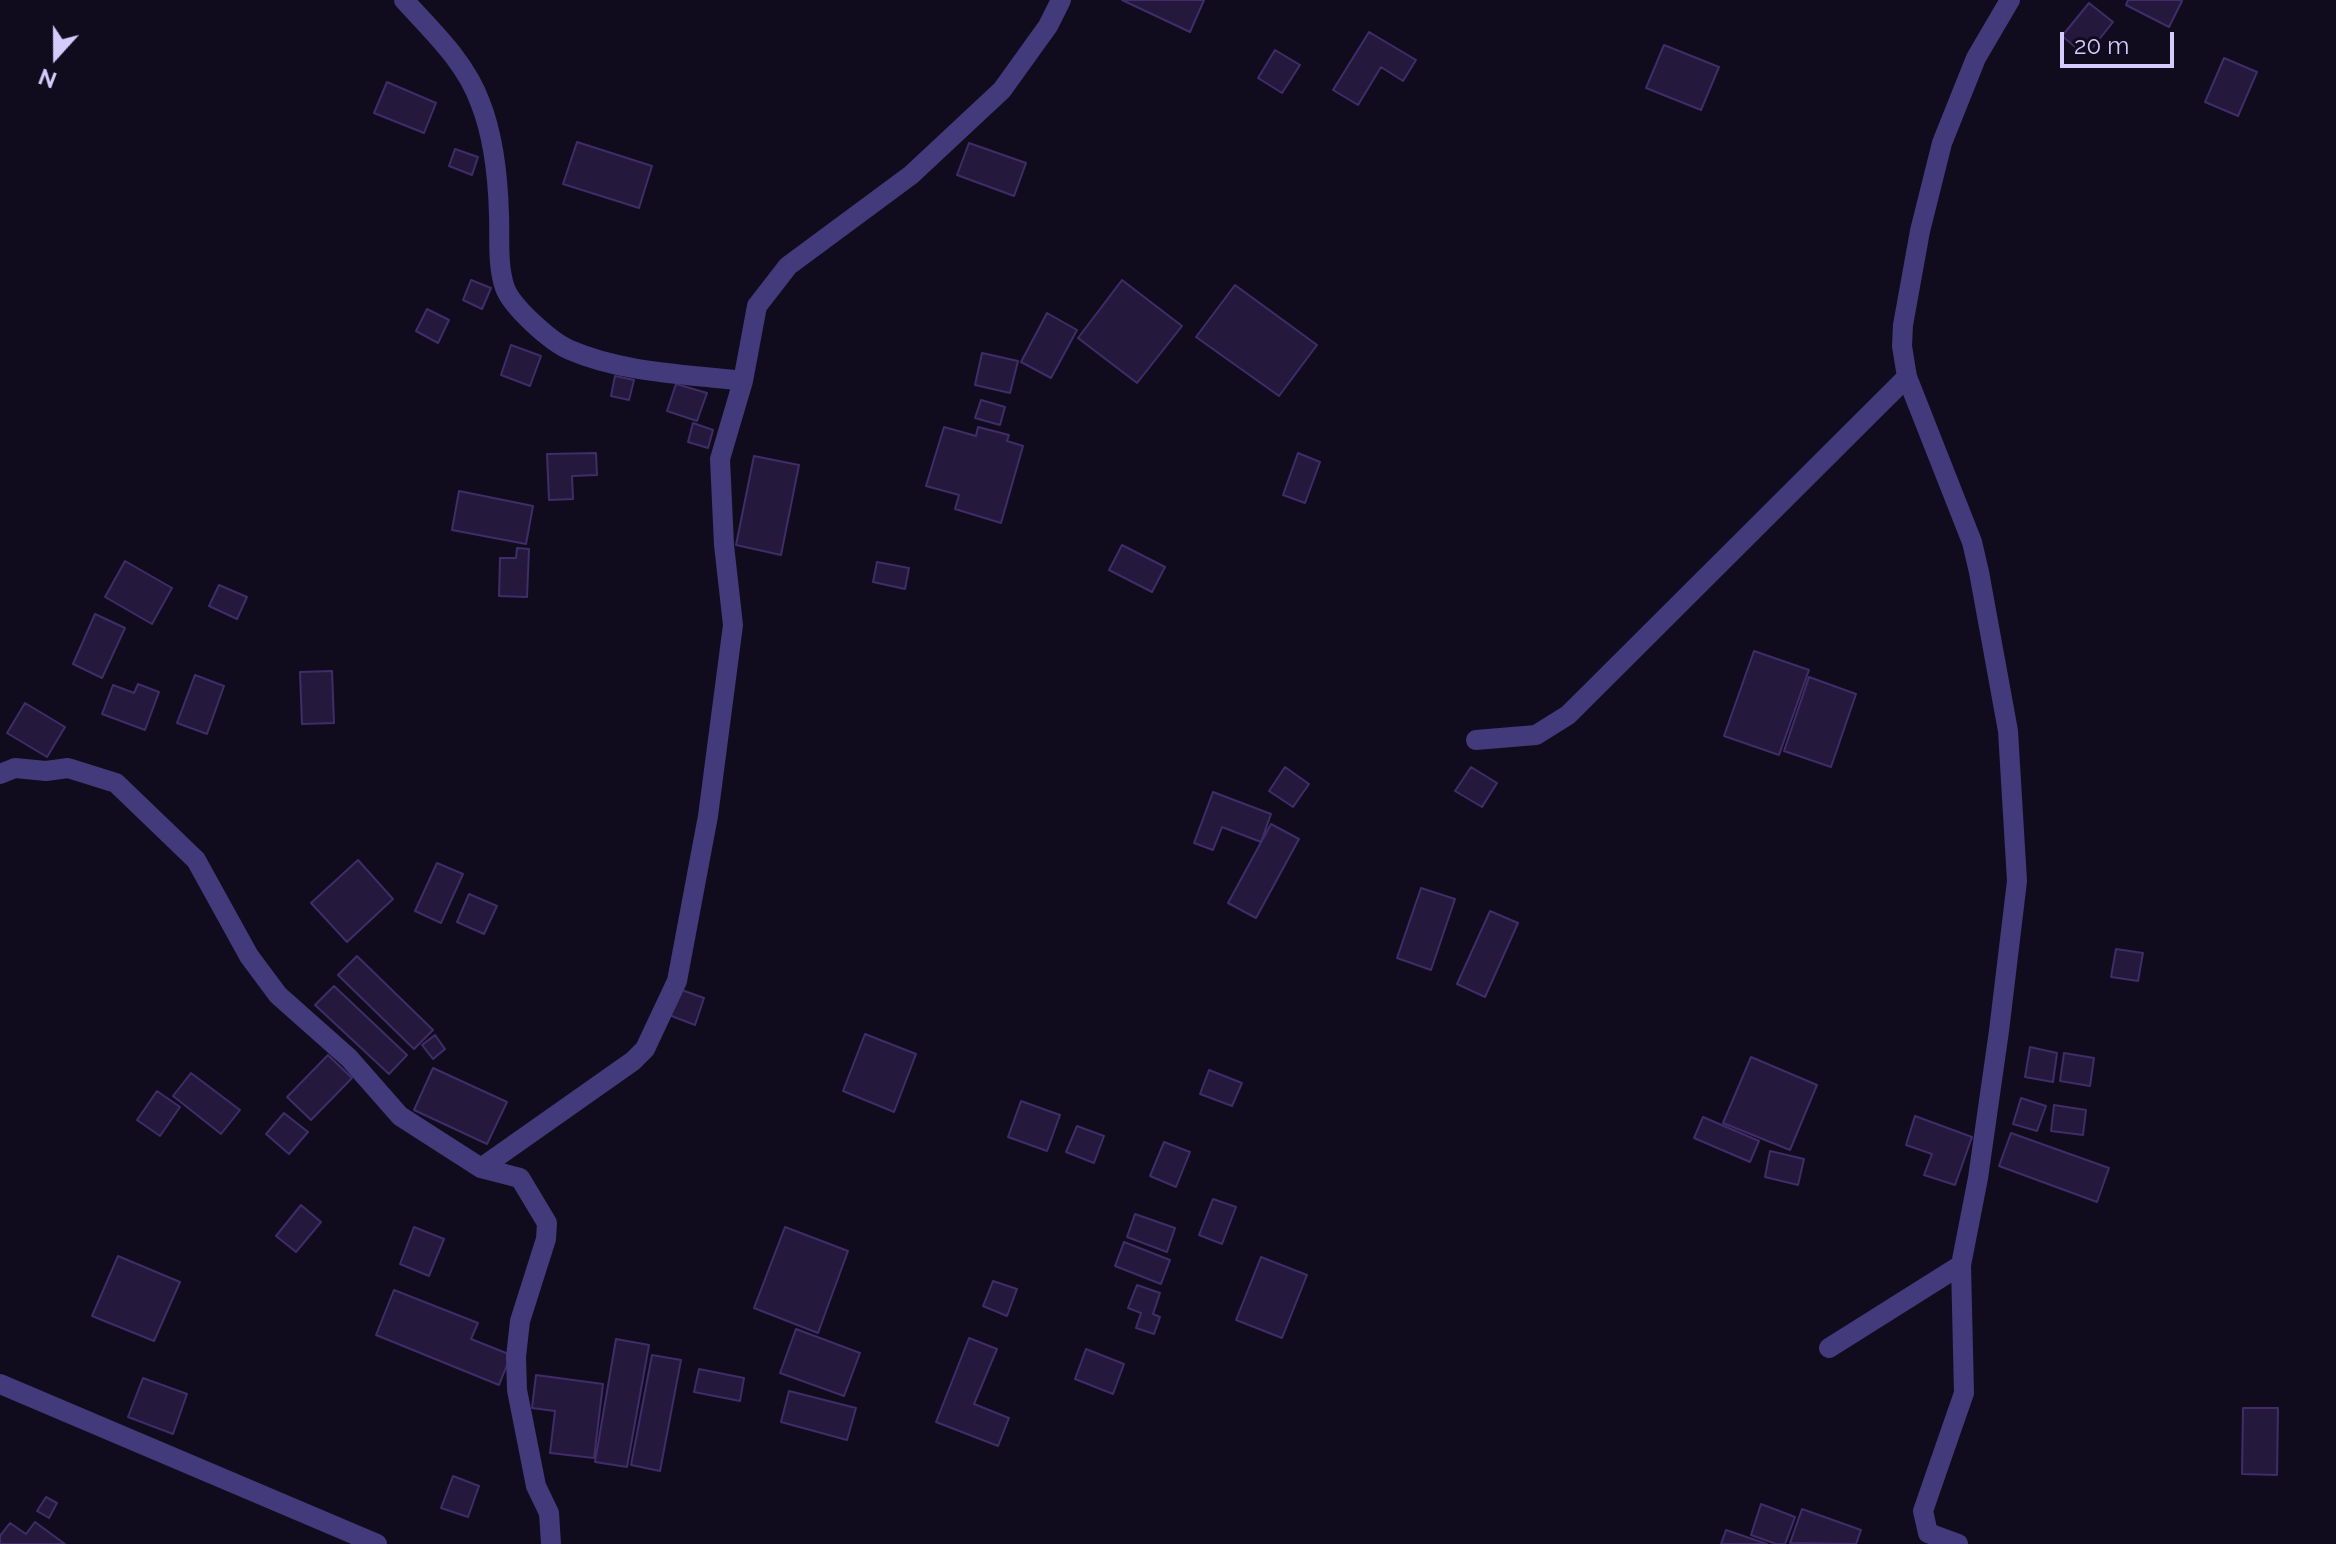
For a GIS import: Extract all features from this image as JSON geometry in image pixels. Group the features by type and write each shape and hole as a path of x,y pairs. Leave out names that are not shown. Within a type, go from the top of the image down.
{"street":[{"path":"404,0 459,61 480,99 490,134 496,174 499,249 505,289 529,320 566,349 606,363 743,381"},
{"path":"481,1168 633,1061 645,1049 677,981 708,816 733,625 724,545 720,459 743,381 757,306 788,266 911,175 1002,90 1048,26 1061,0"},
{"path":"1958,1544 1928,1533 1923,1511 1964,1393 1961,1265 1978,1178 2017,881 2008,731 1972,542 1907,377 1902,346 1920,231 1942,143 1976,58 2010,0"},
{"path":"1476,740 1536,735 1568,715 1907,377"},
{"path":"0,774 15,768 46,771 68,768 116,783 196,860 249,956 278,995 349,1058 400,1116 481,1168 520,1178 547,1223 546,1239 520,1321 516,1357 517,1390 536,1486 549,1513 551,1544"},
{"path":"1829,1348 1961,1265"},
{"path":"0,1384 377,1544"}],"building":[{"path":"1122,0 1204,0 1190,32"},
{"path":"2128,0 2182,1 2169,27 2126,5"},
{"path":"2089,3 2113,22 2086,56 2062,36"},
{"path":"1369,32 1416,60 1403,81 1381,67 1358,105 1333,90"},
{"path":"1664,45 1719,67 1701,110 1646,88"},
{"path":"1275,50 1300,65 1282,93 1258,78"},
{"path":"2224,58 2257,72 2238,116 2205,102"},
{"path":"387,82 436,103 424,133 374,113"},
{"path":"577,142 652,166 639,208 563,184"},
{"path":"969,143 1026,163 1014,196 957,175"},
{"path":"455,149 478,157 472,175 449,166"},
{"path":"471,280 491,288 482,309 463,300"},
{"path":"1122,280 1182,326 1137,383 1078,338"},
{"path":"1235,285 1317,345 1279,396 1196,337"},
{"path":"427,309 449,320 438,343 416,331"},
{"path":"1047,313 1077,330 1051,378 1021,362"},
{"path":"511,345 541,356 530,386 501,375"},
{"path":"982,353 1018,361 1010,393 975,385"},
{"path":"615,376 634,380 629,400 611,396"},
{"path":"676,384 707,393 697,421 667,411"},
{"path":"981,400 1005,407 1000,425 975,418"},
{"path":"693,423 713,430 708,448 688,442"},
{"path":"944,427 976,436 978,427 1009,435 1007,441 1023,446 1001,523 955,509 959,495 926,486"},
{"path":"596,453 597,475 572,476 573,499 549,500 547,454"},
{"path":"1298,453 1320,462 1305,503 1283,495"},
{"path":"754,456 799,465 781,555 736,545"},
{"path":"459,491 533,506 526,544 452,530"},
{"path":"1122,545 1165,567 1152,592 1109,570"},
{"path":"517,548 529,549 527,597 499,596 500,558 516,558"},
{"path":"125,561 172,588 152,624 105,597"},
{"path":"877,562 909,568 905,589 873,582"},
{"path":"219,585 247,597 237,619 209,606"},
{"path":"95,614 125,628 102,678 73,664"},
{"path":"1754,651 1809,670 1779,755 1724,736"},
{"path":"332,671 334,723 302,724 300,672"},
{"path":"195,675 224,686 207,734 177,723"},
{"path":"1809,677 1856,694 1831,767 1784,751"},
{"path":"138,684 159,692 145,730 102,714 113,685 134,693"},
{"path":"25,703 65,727 47,757 7,733"},
{"path":"1285,767 1309,784 1293,807 1269,791"},
{"path":"1471,767 1497,783 1482,807 1455,791"},
{"path":"1213,792 1271,814 1261,842 1222,827 1213,850 1194,843"},
{"path":"1271,824 1299,839 1256,918 1228,903"},
{"path":"358,860 393,899 347,942 311,903"},
{"path":"437,863 463,874 441,923 415,911"},
{"path":"1421,888 1455,899 1431,970 1397,958"},
{"path":"469,894 497,906 484,934 457,922"},
{"path":"1490,911 1518,923 1485,997 1457,984"},
{"path":"2116,949 2143,953 2138,981 2111,977"},
{"path":"357,956 433,1030 414,1049 338,975"},
{"path":"334,986 407,1055 389,1074 315,1005"},
{"path":"679,989 704,998 695,1025 669,1015"},
{"path":"865,1034 916,1054 894,1112 843,1091"},
{"path":"435,1035 445,1049 433,1059 422,1045"},
{"path":"2030,1047 2057,1053 2053,1082 2025,1077"},
{"path":"2064,1053 2094,1058 2090,1086 2060,1081"},
{"path":"328,1055 352,1078 311,1120 287,1097"},
{"path":"1751,1057 1817,1085 1790,1150 1723,1123"},
{"path":"433,1068 507,1102 487,1144 414,1110"},
{"path":"1209,1070 1242,1083 1232,1106 1200,1094"},
{"path":"191,1073 240,1110 221,1134 173,1096"},
{"path":"157,1091 180,1107 160,1136 137,1120"},
{"path":"2021,1098 2046,1106 2037,1131 2013,1124"},
{"path":"1021,1101 1060,1115 1047,1151 1008,1137"},
{"path":"2054,1105 2086,1110 2083,1135 2051,1131"},
{"path":"284,1113 308,1132 289,1154 266,1134"},
{"path":"1915,1116 1972,1137 1955,1185 1924,1175 1932,1154 1906,1145"},
{"path":"1703,1117 1759,1141 1750,1162 1694,1138"},
{"path":"1077,1126 1104,1136 1094,1163 1066,1152"},
{"path":"2011,1133 2109,1168 2097,1202 1999,1166"},
{"path":"1164,1142 1190,1152 1176,1187 1150,1176"},
{"path":"1770,1151 1804,1159 1798,1185 1765,1177"},
{"path":"1213,1199 1236,1207 1222,1244 1199,1235"},
{"path":"301,1205 321,1222 296,1252 276,1236"},
{"path":"1135,1214 1175,1228 1167,1252 1127,1237"},
{"path":"414,1227 444,1239 429,1276 400,1264"},
{"path":"785,1227 848,1251 818,1333 754,1308"},
{"path":"1124,1242 1170,1260 1161,1284 1115,1266"},
{"path":"118,1256 180,1282 154,1341 92,1316"},
{"path":"1261,1257 1307,1275 1282,1338 1236,1320"},
{"path":"993,1281 1017,1289 1007,1316 983,1306"},
{"path":"1137,1285 1160,1293 1153,1314 1160,1317 1154,1334 1136,1328 1141,1313 1128,1308"},
{"path":"394,1290 478,1323 471,1339 511,1355 499,1385 376,1335"},
{"path":"796,1329 860,1353 844,1396 780,1373"},
{"path":"969,1338 997,1349 974,1404 1009,1418 998,1446 936,1422"},
{"path":"616,1339 649,1345 627,1467 595,1462"},
{"path":"1086,1349 1124,1364 1113,1394 1075,1379"},
{"path":"652,1355 681,1360 660,1471 631,1465"},
{"path":"699,1369 744,1378 740,1401 694,1392"},
{"path":"536,1375 603,1384 594,1458 550,1453 555,1411 532,1408"},
{"path":"143,1378 187,1394 173,1434 128,1417"},
{"path":"789,1391 856,1408 847,1440 781,1422"},
{"path":"2243,1408 2278,1408 2277,1475 2242,1474"},
{"path":"453,1476 479,1486 468,1517 441,1508"},
{"path":"46,1497 57,1503 49,1518 37,1511"},
{"path":"1761,1504 1795,1517 1785,1544 1751,1535"},
{"path":"1802,1509 1861,1530 1856,1544 1790,1543"},
{"path":"35,1522 65,1544 0,1544 0,1536 10,1523 26,1534"},
{"path":"1726,1530 1767,1544 1721,1544"}]}
